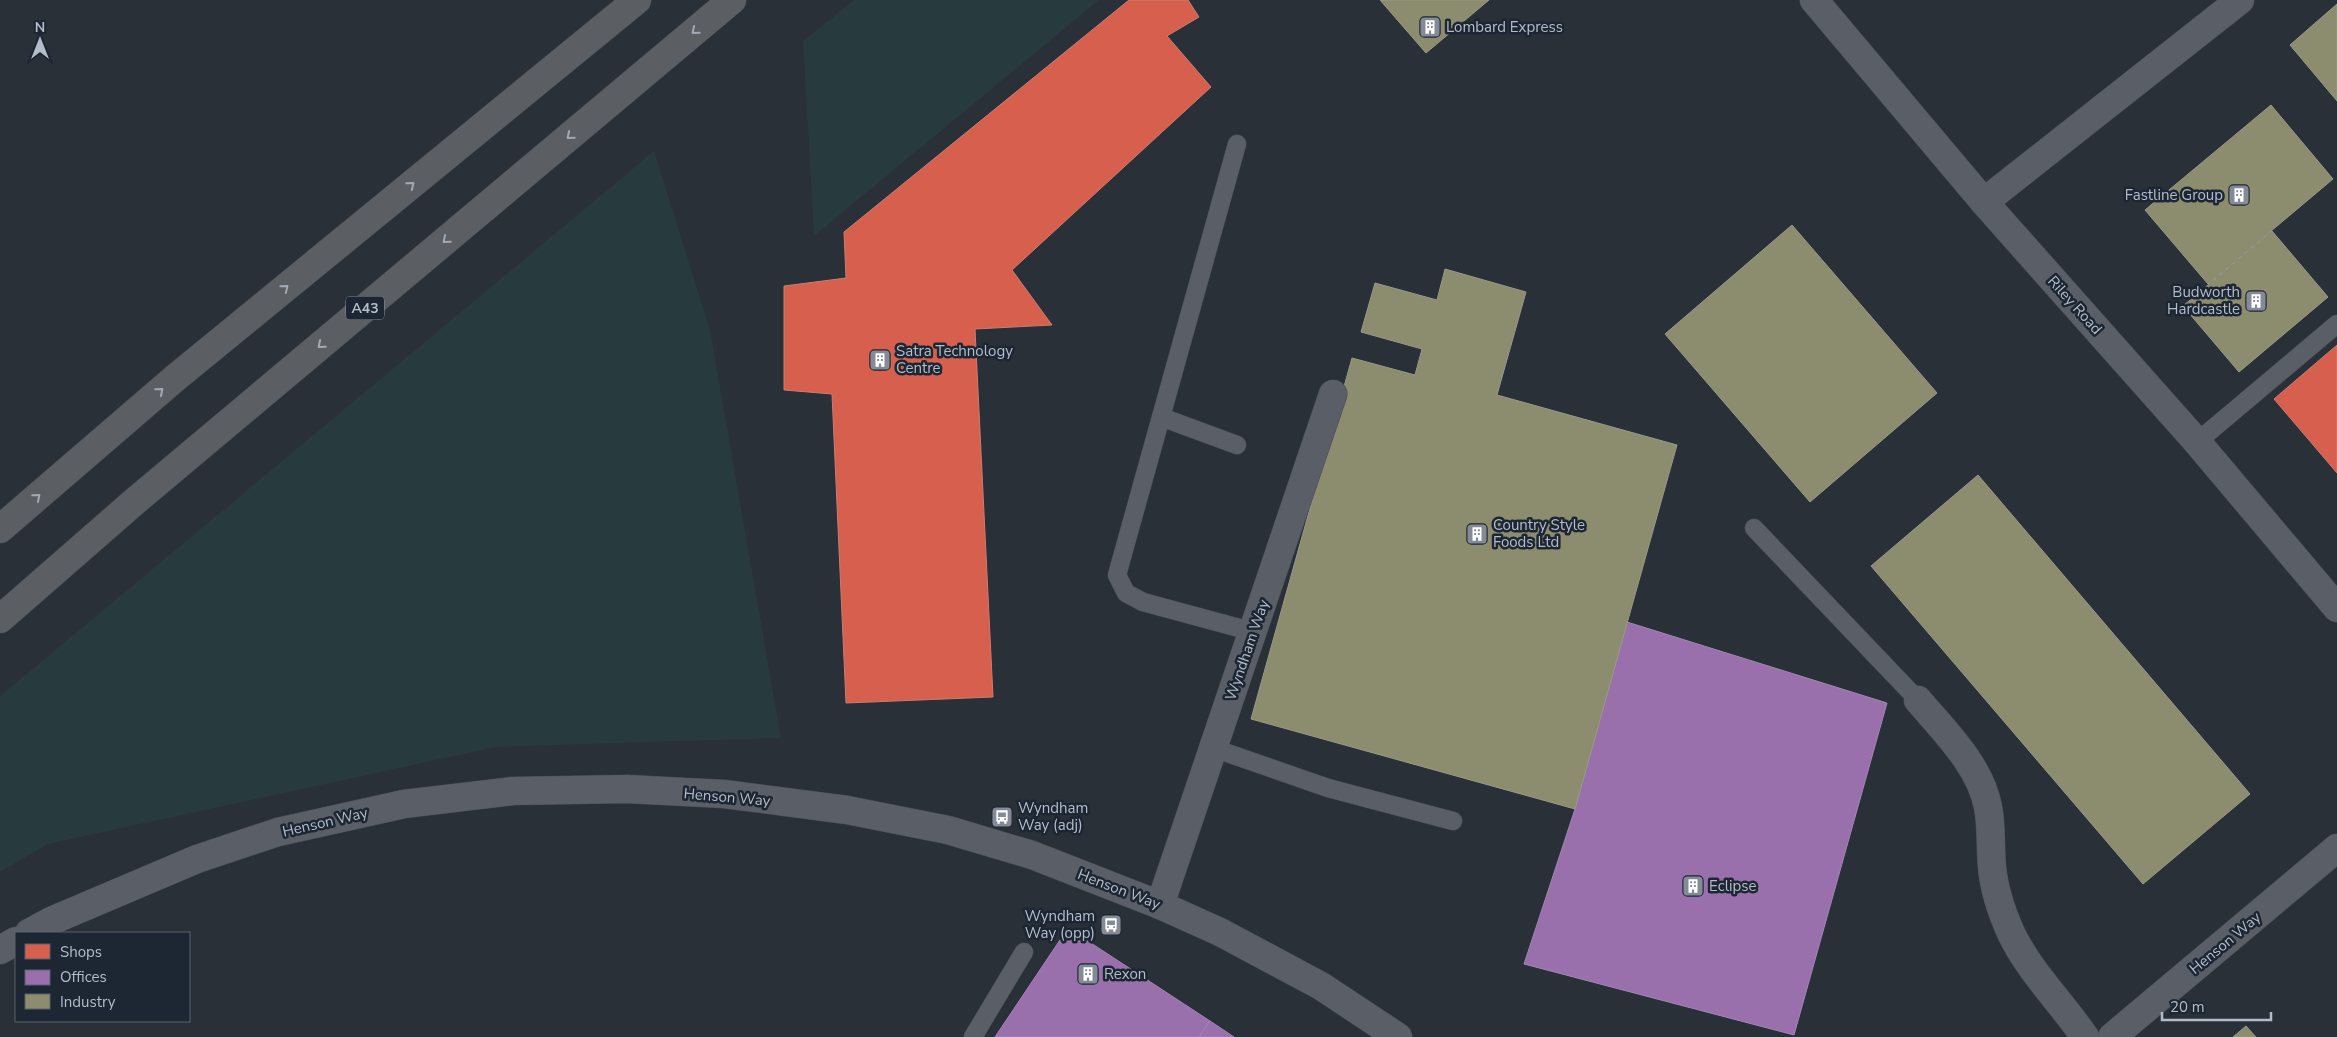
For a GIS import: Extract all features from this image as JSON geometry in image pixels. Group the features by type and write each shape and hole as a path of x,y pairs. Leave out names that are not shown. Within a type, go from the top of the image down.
{"highway":[{"path":"0,529 174,379 637,0"},
{"name":"A43","path":"0,620 141,496 732,0"}],"street":[{"name":"Riley Road","path":"1814,0 1984,202 2197,442 2337,608"},
{"path":"1984,202 2240,0"},
{"name":"Wyndham Way","path":"1160,905 1254,632 1332,394"},
{"path":"1918,700 1960,751 1980,783 1988,806 1992,868 2000,905 2011,933 2028,964 2085,1037"},
{"name":"Henson Way","path":"31,932 51,921 197,859 278,832 404,804 514,791 627,789 724,794 847,810 948,830 1032,855 1160,905 1220,932 1321,986 1398,1037"},
{"name":"Henson Way","path":"2112,1037 2337,848"},
{"path":"0,950 15,942"}],"lane":[{"path":"1238,144 1117,575 1126,593 1143,602 1254,632"},
{"path":"2197,442 2337,324"},
{"path":"1161,418 1237,445"},
{"path":"1754,528 1918,700"},
{"path":"1213,748 1328,788 1453,821"},
{"path":"973,1037 1024,952"}],"green space":[{"path":"854,0 1099,0 814,236 803,41"},
{"path":"654,151 710,330 781,738 496,747 48,844 0,872 0,696"}],"building: Shops":[{"name":"Satra Technology Centre","path":"1129,0 1188,0 1199,17 1167,36 1211,87 1012,270 1052,325 975,329 993,697 846,703 832,394 784,390 784,286 846,278 844,232"},
{"path":"2337,345 2337,473 2274,399"}],"building: Offices":[{"name":"Eclipse","path":"1627,622 1887,703 1794,1035 1524,964 1575,809"},
{"name":"Rexon","path":"1068,928 1210,1021 1199,1037 995,1037"},
{"path":"1210,1021 1234,1037 1199,1037"}],"building: Industry":[{"name":"Lombard Express","path":"1380,0 1489,0 1426,53"},
{"path":"2337,4 2337,101 2290,45"},
{"name":"Fastline Group","path":"2271,105 2333,179 2208,284 2145,210"},
{"path":"1792,225 1937,393 1810,502 1665,334"},
{"name":"Budworth Hardcastle","path":"2272,231 2328,297 2239,372 2183,306"},
{"name":"Country Style Foods Ltd","path":"1445,269 1526,292 1497,395 1677,445 1575,809 1251,719 1352,358 1415,375 1422,349 1361,332 1375,283 1437,300"},
{"path":"1978,475 2250,794 2143,884 1871,566"},
{"path":"2246,1026 2256,1037 2233,1037"}],"place":[{"name":"Lombard Express","path":"1430,27"},
{"name":"Fastline Group","path":"2239,195"},
{"name":"Budworth Hardcastle","path":"2256,301"},
{"name":"Satra Technology Centre","path":"880,360"},
{"name":"Country Style Foods Ltd","path":"1477,534"},
{"name":"Wyndham Way (adj)","path":"1002,817"},
{"name":"Eclipse","path":"1693,886"},
{"name":"Wyndham Way (opp)","path":"1111,925"},
{"name":"Rexon","path":"1088,974"}]}
